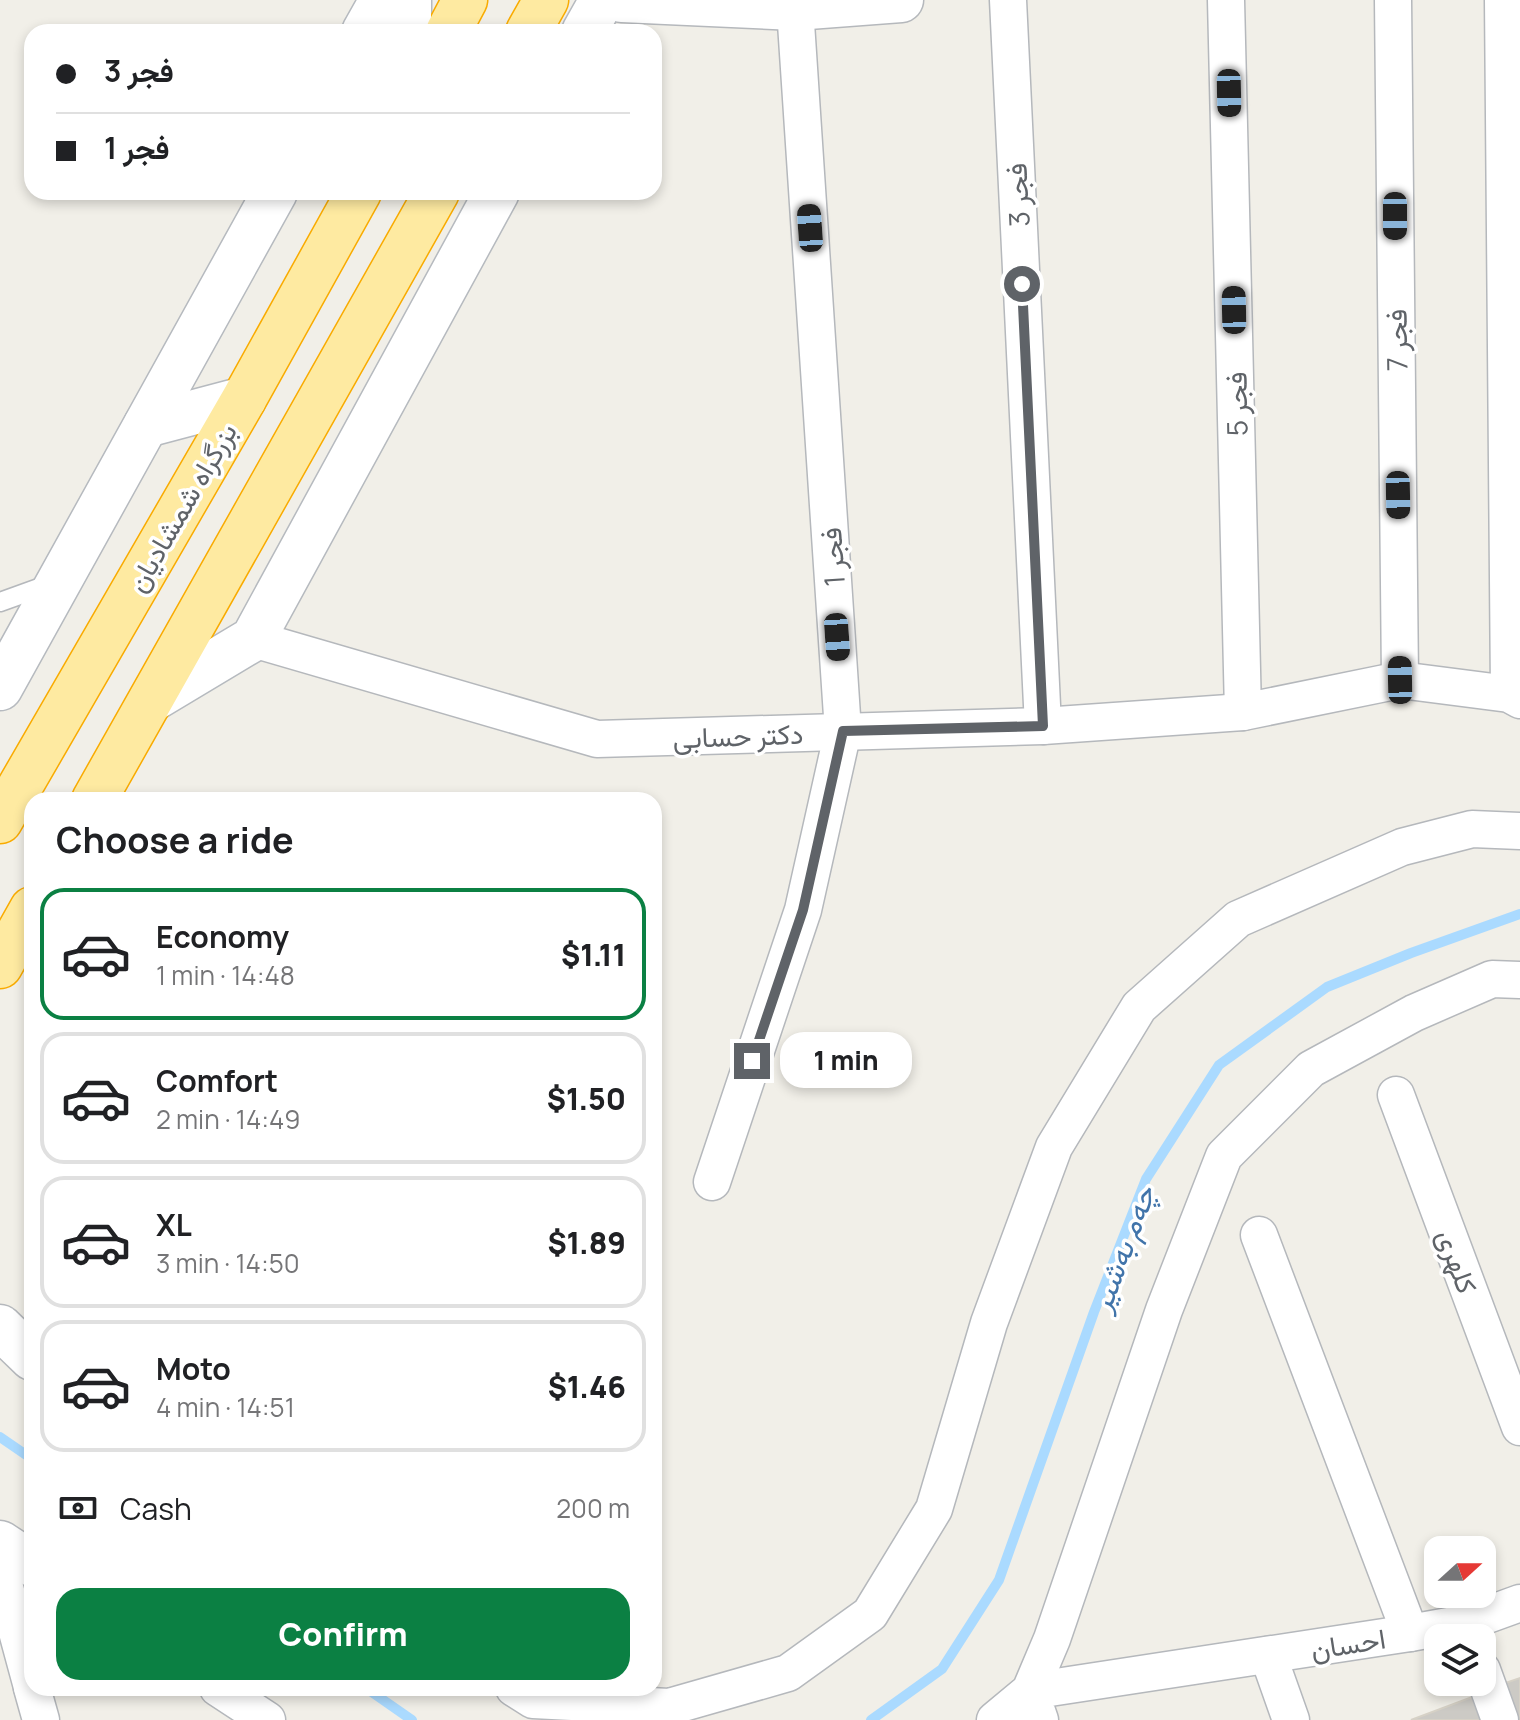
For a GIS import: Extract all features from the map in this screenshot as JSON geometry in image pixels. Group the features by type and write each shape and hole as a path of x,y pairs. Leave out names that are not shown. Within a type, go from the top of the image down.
{"highway":[{"path":"452,24 465,0"},
{"path":"532,24 546,0"},
{"name":"بزرگراه شمشادیان","path":"0,821 244,399 355,200"},
{"path":"99,792 432,200"},
{"path":"0,966 24,923"}],"main road":[{"path":"368,24 382,0"},
{"path":"409,0 409,24"},
{"path":"588,24 602,0"},
{"path":"622,0 795,8 901,0"},
{"path":"0,688 271,200"},
{"path":"151,700 253,639 493,200"},
{"path":"146,425 244,399"},
{"path":"0,1327 24,1350"},
{"path":"0,1543 24,1559"}],"street":[{"name":"فجر 3","path":"1008,0 1043,726"},
{"name":"فجر 5","path":"1226,0 1243,712"},
{"name":"فجر 7","path":"1393,0 1400,680"},
{"path":"1503,0 1515,697"},
{"name":"فجر 1","path":"712,1182 803,910 843,731 795,8"},
{"name":"دکتر حسابی","path":"253,639 597,739 1043,726 1243,712 1400,680 1515,697"},
{"path":"527,1696 533,1700 669,1707 788,1673 870,1614 934,1509 989,1323 1054,1147 1139,1007 1238,919 1402,847 1472,829 1520,831"},
{"path":"995,1720 1035,1706 1052,1639 1164,1310 1224,1156 1311,1069 1414,1013 1492,979 1520,980"},
{"name":"کلهری","path":"1396,1095 1520,1427"},
{"path":"1259,1235 1410,1633"},
{"path":"0,1569 24,1658"},
{"name":"احسان","path":"1480,1624 1520,1603"},
{"name":"احسان","path":"1035,1706 1268,1655 1424,1632"},
{"path":"1268,1655 1291,1720"},
{"path":"34,1696 41,1720"},
{"path":"230,1696 267,1720"},
{"path":"1491,1696 1500,1720"}],"lane":[{"path":"0,602 60,580"}],"building":[{"path":"1520,1678 1520,1720 1515,1720 1502,1684"},
{"path":"1472,1697 1481,1720 1411,1720"}],"waterway":[{"name":"چەم بەشیر","path":"871,1720 942,1669 999,1580 1094,1312 1146,1179 1219,1065 1327,987 1520,914"},
{"name":"چەم بەشیر","path":"0,1437 24,1454"},
{"name":"چەم بەشیر","path":"378,1696 412,1720"}],"route":[{"path":"752,1061 803,910 843,731 1043,726 1022,284"}]}
